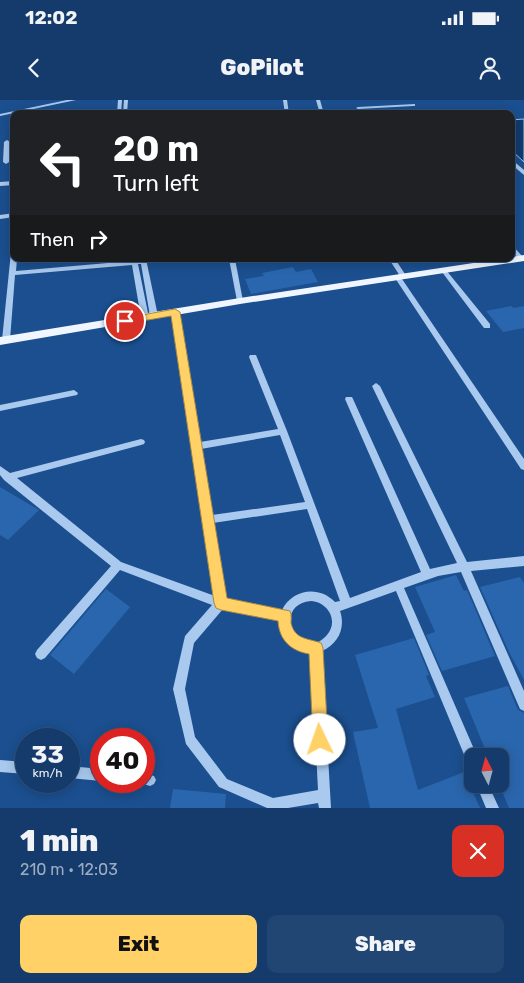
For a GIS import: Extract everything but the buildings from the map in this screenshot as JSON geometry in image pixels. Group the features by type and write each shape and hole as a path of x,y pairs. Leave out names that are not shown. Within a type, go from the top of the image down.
{"main road":[{"path":"3,341 240,301 444,270 480,262"}],"street":[{"path":"25,110 74,100"},
{"path":"384,100 386,107"},
{"path":"358,108 413,105"},
{"path":"401,106 404,110"},
{"path":"6,162 7,142"},
{"path":"0,143 10,142"},
{"path":"3,341 13,262"},
{"path":"12,273 124,262"},
{"path":"134,262 149,317"},
{"path":"143,262 149,317"},
{"path":"233,262 240,301"},
{"path":"394,262 401,277 524,466"},
{"path":"444,270 488,326"},
{"path":"175,312 221,603 190,640 179,689 190,740 223,783 273,804 324,802 316,648"},
{"path":"253,357 283,431 347,604"},
{"path":"376,386 464,566 524,705"},
{"path":"0,408 74,393"},
{"path":"349,399 427,575"},
{"path":"196,446 283,431"},
{"path":"4,473 141,442"},
{"path":"4,473 118,565 221,603 285,616"},
{"path":"208,520 310,505"},
{"path":"332,608 399,587 427,575 464,566 524,561"},
{"path":"41,654 118,565"},
{"path":"399,587 467,748"},
{"path":"305,597 320,598 332,608 337,624 335,633 331,640 316,648 298,645 292,640 284,624 285,616 292,603 305,597"},
{"path":"0,766 15,767"},
{"path":"486,793 493,808"}],"water":[{"path":"524,119 524,162 515,154 515,120"}],"route":[{"path":"125,321 175,312 221,603 285,616 284,624 292,640 298,645 307,648 316,648 320,740"}]}
